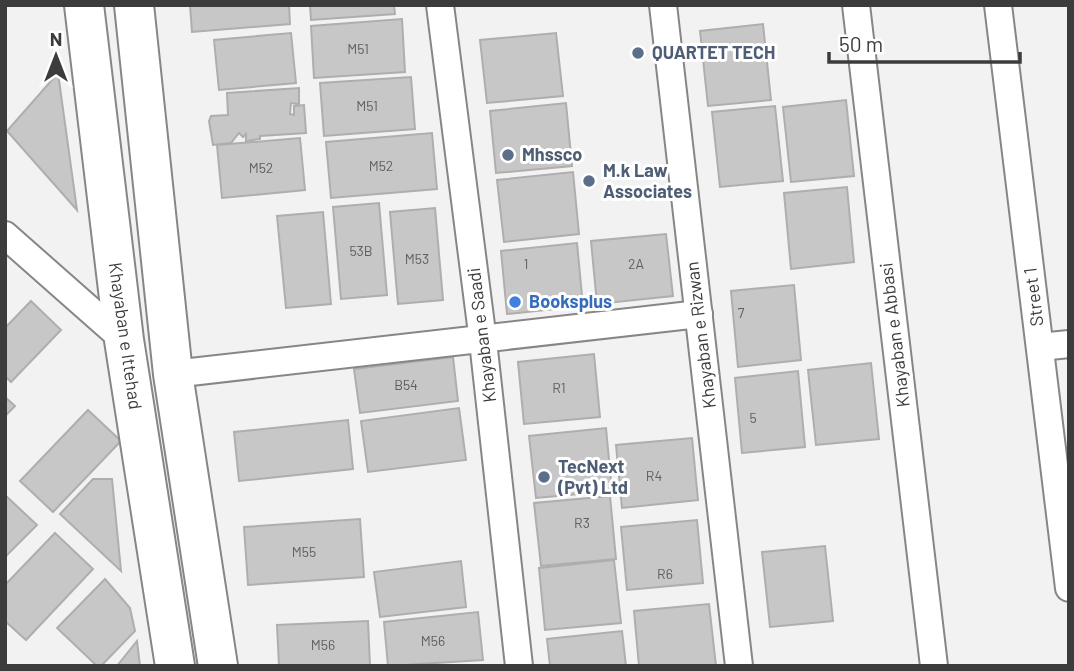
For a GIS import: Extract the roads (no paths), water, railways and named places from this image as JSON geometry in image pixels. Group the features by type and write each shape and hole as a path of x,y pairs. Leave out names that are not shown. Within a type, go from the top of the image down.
{"main road":[{"name":"Khayaban e Ittehad","path":"84,5 124,340 175,666"},
{"path":"134,5 173,374 218,666"}],"street":[{"name":"Khayaban e Saadi","path":"440,5 483,341 519,666"},
{"name":"Khayaban e Rizwan","path":"663,5 739,666"},
{"name":"Khayaban e Abbasi","path":"856,5 934,666"},
{"name":"Street 1","path":"998,5 1069,588"},
{"path":"5,235 124,340"},
{"path":"173,374 483,341 698,314"},
{"path":"1040,347 1069,344"}],"place":[{"name":"QUARTET TECH","path":"638,53"},
{"name":"Mhssco","path":"508,155"},
{"name":"M.k Law Associates","path":"589,181"},
{"name":"Booksplus","path":"515,302"},
{"name":"TecNext (Pvt) Ltd","path":"544,477"}]}
